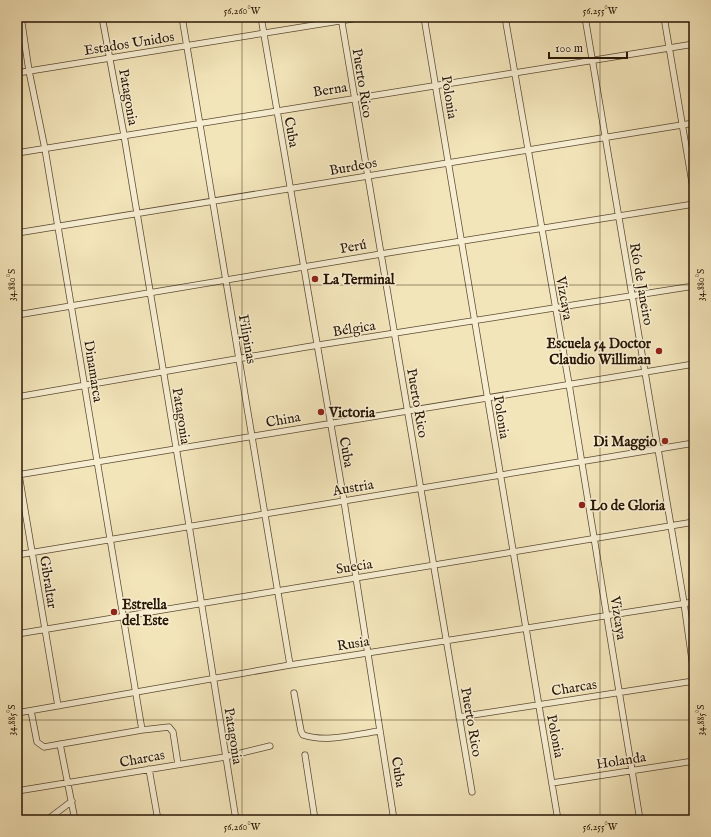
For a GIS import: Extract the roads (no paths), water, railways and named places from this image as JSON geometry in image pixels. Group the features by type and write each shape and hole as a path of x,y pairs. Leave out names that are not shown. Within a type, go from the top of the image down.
{"street":[{"name":"Dinamarca","path":"21,17 29,71 45,149 72,306 142,730"},
{"name":"Patagonia","path":"102,17 124,136 236,820"},
{"name":"Filipinas","path":"182,17 290,665"},
{"name":"Cuba","path":"261,17 302,268 344,501 394,820"},
{"name":"Estados Unidos","path":"17,73 341,19 364,17"},
{"name":"Polonia","path":"424,17 526,627 537,704 558,820"},
{"name":"Vizcaya","path":"505,17 554,307 569,384 640,820"},
{"name":"Río de Janeiro","path":"585,17 684,603 694,674"},
{"path":"664,17 668,48 694,194"},
{"name":"Puerto Rico","path":"341,19 406,410 472,792"},
{"name":"Berna","path":"17,153 276,110 592,62 694,44"},
{"name":"Burdeos","path":"17,233 136,213 213,203 448,163 528,152 694,123"},
{"name":"Perú","path":"17,315 381,254 694,204"},
{"name":"Bélgica","path":"17,397 474,320 694,286"},
{"name":"China","path":"18,475 330,424 406,410 694,364"},
{"name":"Austria","path":"17,555 420,487 694,443"},
{"name":"Gibraltar","path":"17,462 44,630 58,706"},
{"name":"Suecia","path":"17,634 694,522"},
{"name":"Rusia","path":"17,713 368,652 694,602"},
{"name":"Charcas","path":"459,717 694,681"},
{"path":"294,692 303,735 311,738 331,738 380,731"},
{"path":"31,711 39,745 44,747 142,730 169,727 173,732 178,764"},
{"path":"60,744 69,783 75,820"},
{"name":"Charcas","path":"17,791 225,757 270,746"},
{"path":"305,755 315,820"},
{"name":"Holanda","path":"552,783 694,761"},
{"path":"149,770 158,820"},
{"path":"47,820 72,801"},
{"path":"322,820 330,820"}],"place":[{"name":"La Terminal","path":"315,279"},
{"name":"Escuela 54 Doctor Claudio Williman","path":"659,351"},
{"name":"Victoria","path":"321,412"},
{"name":"Di Maggio","path":"665,441"},
{"name":"Lo de Gloria","path":"582,505"},
{"name":"Estrella del Este","path":"114,612"}]}
